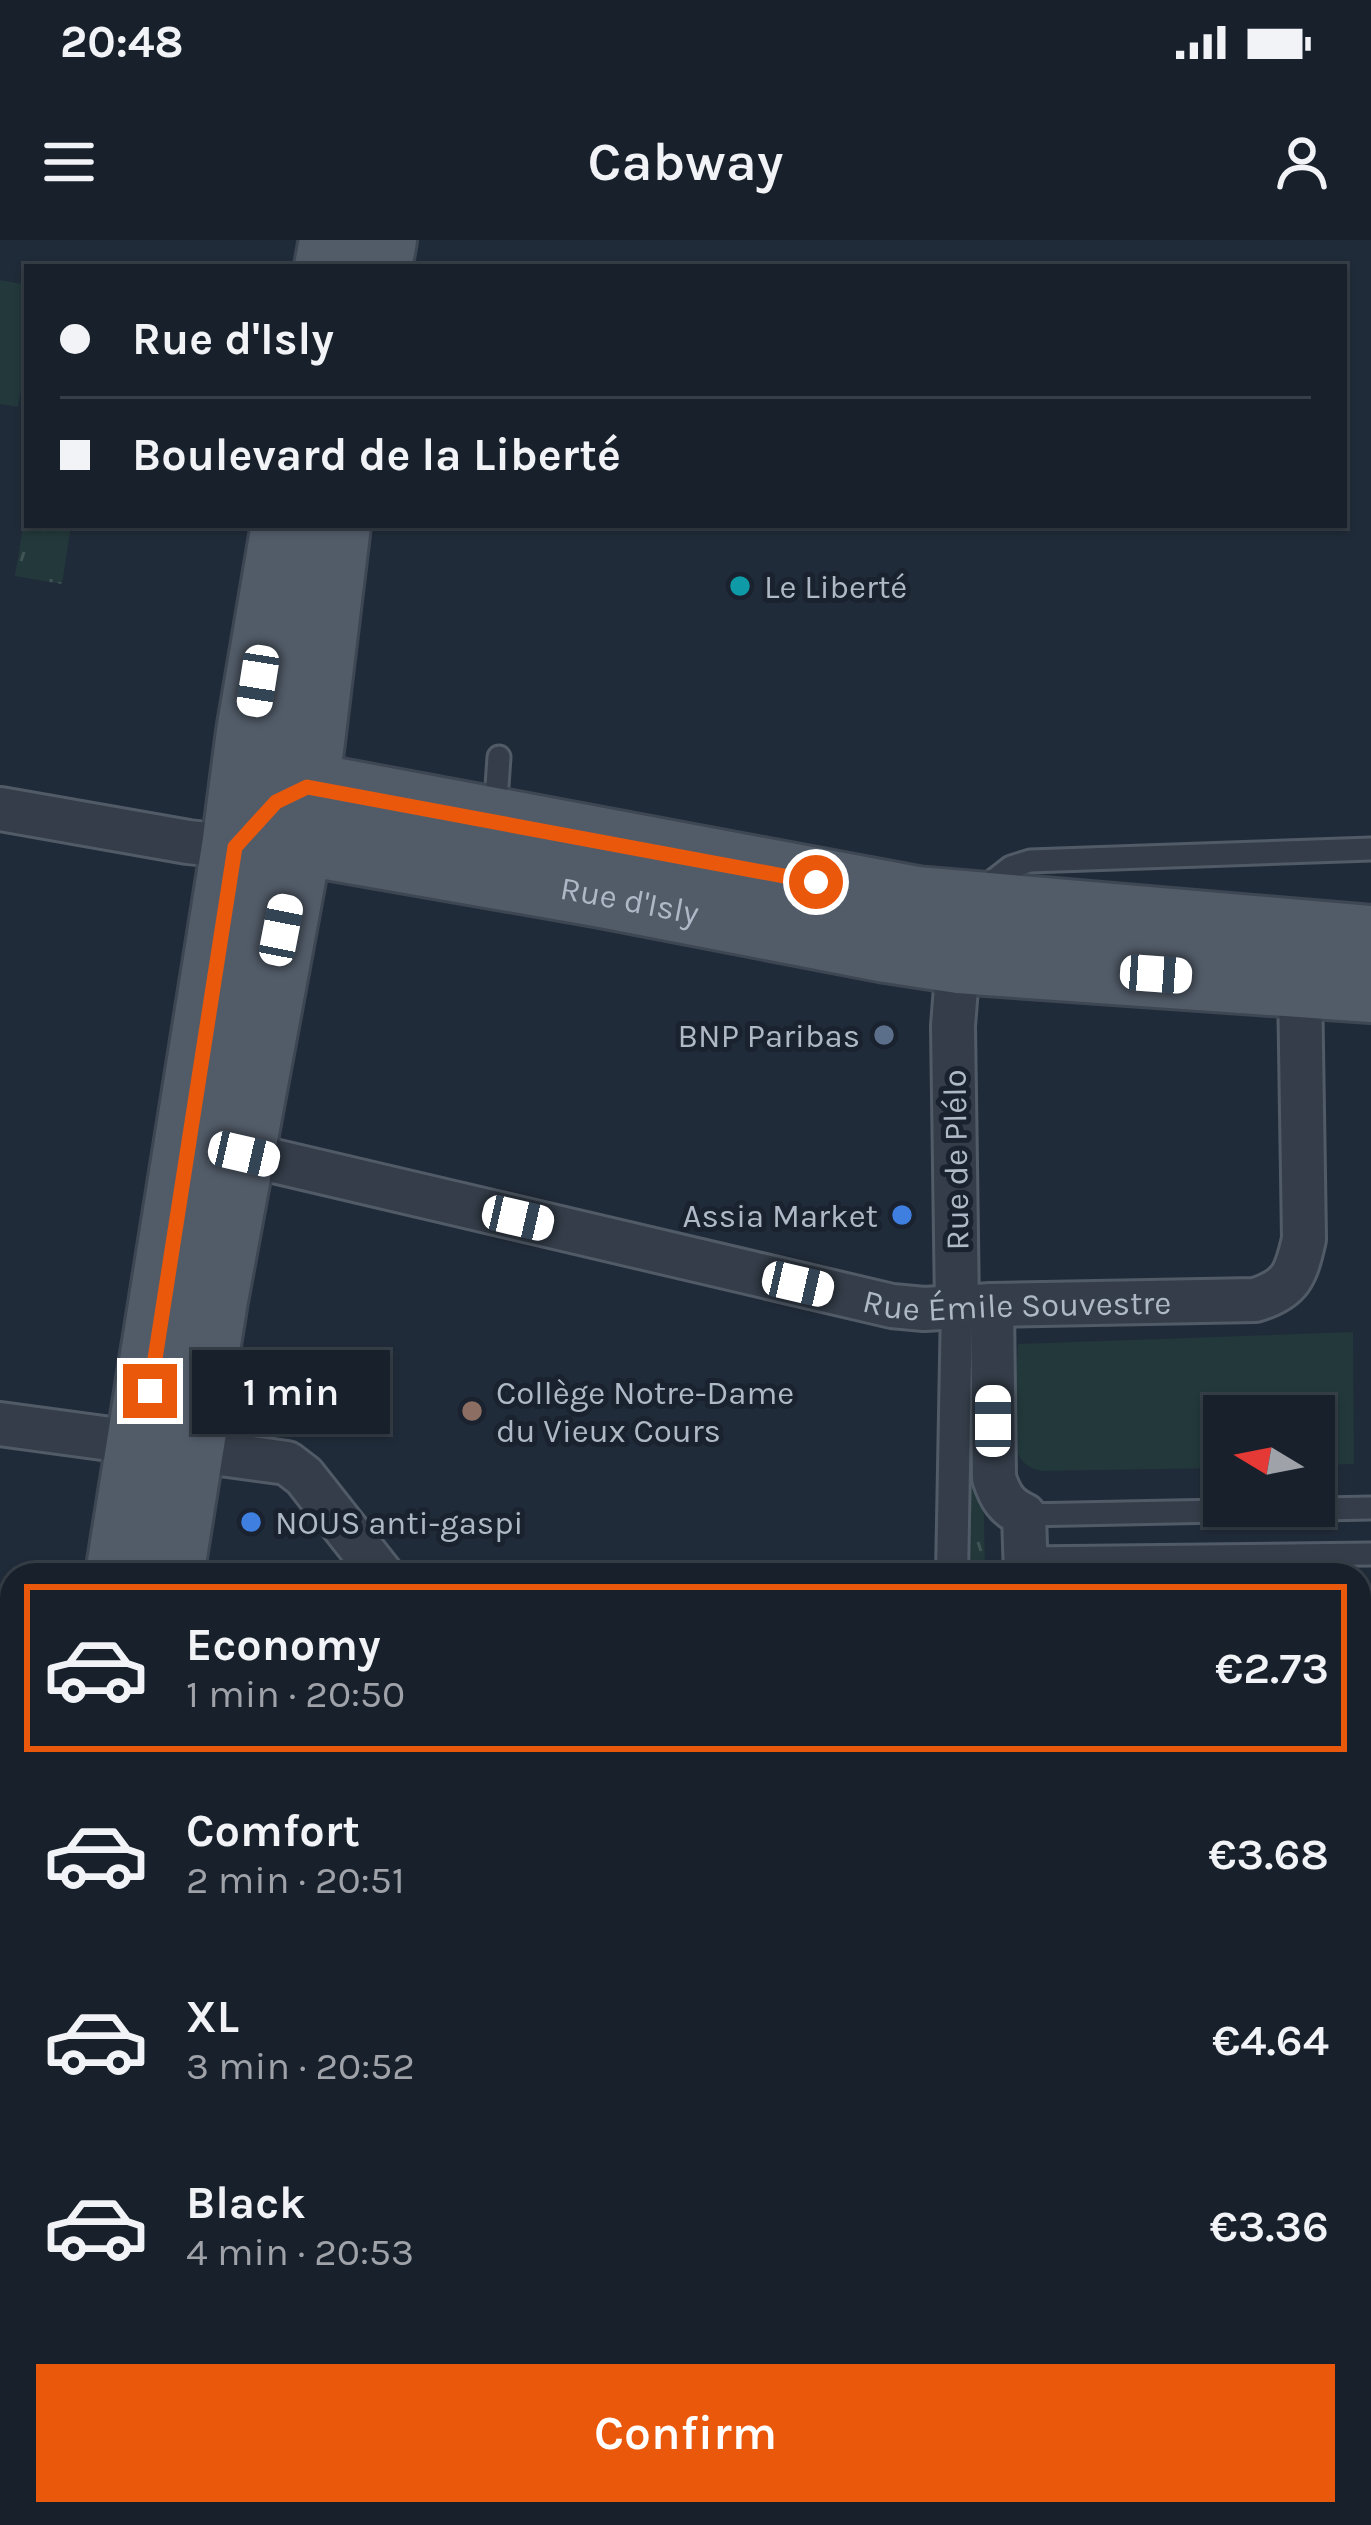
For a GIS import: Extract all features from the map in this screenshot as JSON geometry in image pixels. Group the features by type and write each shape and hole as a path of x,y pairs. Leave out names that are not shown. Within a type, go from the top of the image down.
{"main road":[{"path":"123,1563 166,1447 240,1153 273,826 250,732 286,528"},
{"path":"170,1563 166,1447 273,826 336,528"},
{"name":"Rue d'Isly","path":"273,826 495,822 834,886 961,933 1300,984 1371,989"},
{"name":"Rue d'Isly","path":"273,826 886,949 961,933 1371,939"}],"street":[{"path":"0,809 188,842 273,826"},
{"name":"Rue de Plélo","path":"953,1563 975,1305 953,1026 961,933"},
{"name":"Rue Émile Souvestre","path":"240,1153 892,1306 1255,1300 1278,1293 1291,1279 1304,1239 1300,984"},
{"path":"975,1305 994,1478 1000,1498 1024,1515 1026,1563"},
{"path":"0,1424 287,1463 304,1476 373,1563"}],"lane":[{"path":"495,822 499,758"},
{"path":"961,933 1011,867 1030,861 1371,849"},
{"path":"1024,1515 1371,1508"},
{"path":"1132,1563 1371,1554"}],"green space":[{"path":"0,280 24,284 24,372 18,407 0,404"},
{"path":"24,521 24,528 71,528 62,584 15,576"},
{"path":"1353,1332 1354,1464 1335,1464 1335,1395 1203,1395 1203,1468 1041,1471 1022,1461 1015,1445 1018,1344"},
{"path":"966,1483 983,1483 985,1563 968,1563"}],"place":[{"name":"Le Liberté","path":"740,586"},
{"name":"BNP Paribas","path":"884,1035"},
{"name":"Assia Market","path":"902,1215"},
{"name":"Collège Notre-Dame du Vieux Cours","path":"472,1411"},
{"name":"NOUS anti-gaspi","path":"251,1522"}],"route":[{"path":"150,1391 235,847 276,802 307,787 816,882"}]}
